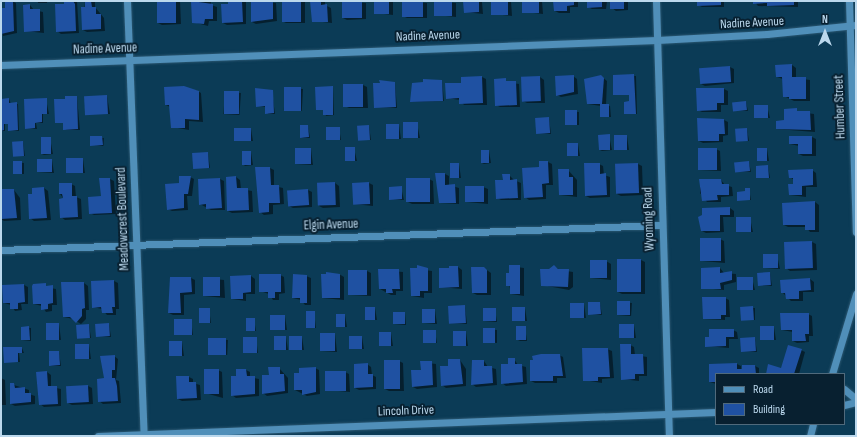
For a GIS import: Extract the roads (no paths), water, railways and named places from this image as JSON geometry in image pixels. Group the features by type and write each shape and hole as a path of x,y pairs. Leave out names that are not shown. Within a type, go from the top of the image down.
{"street":[{"name":"Meadowcrest Boulevard","path":"127,1 144,435"},
{"name":"Wyoming Road","path":"656,1 661,225 669,436"},
{"name":"Humber Street","path":"849,1 853,26 856,232"},
{"name":"Nadine Avenue","path":"1,65 657,40 767,34 853,26"},
{"name":"Elgin Avenue","path":"1,250 661,225"},
{"path":"834,372 856,294"},
{"path":"845,390 856,399"},
{"path":"845,404 856,402"},
{"name":"Lincoln Drive","path":"98,436 715,412"},
{"path":"810,436 813,425"}]}
